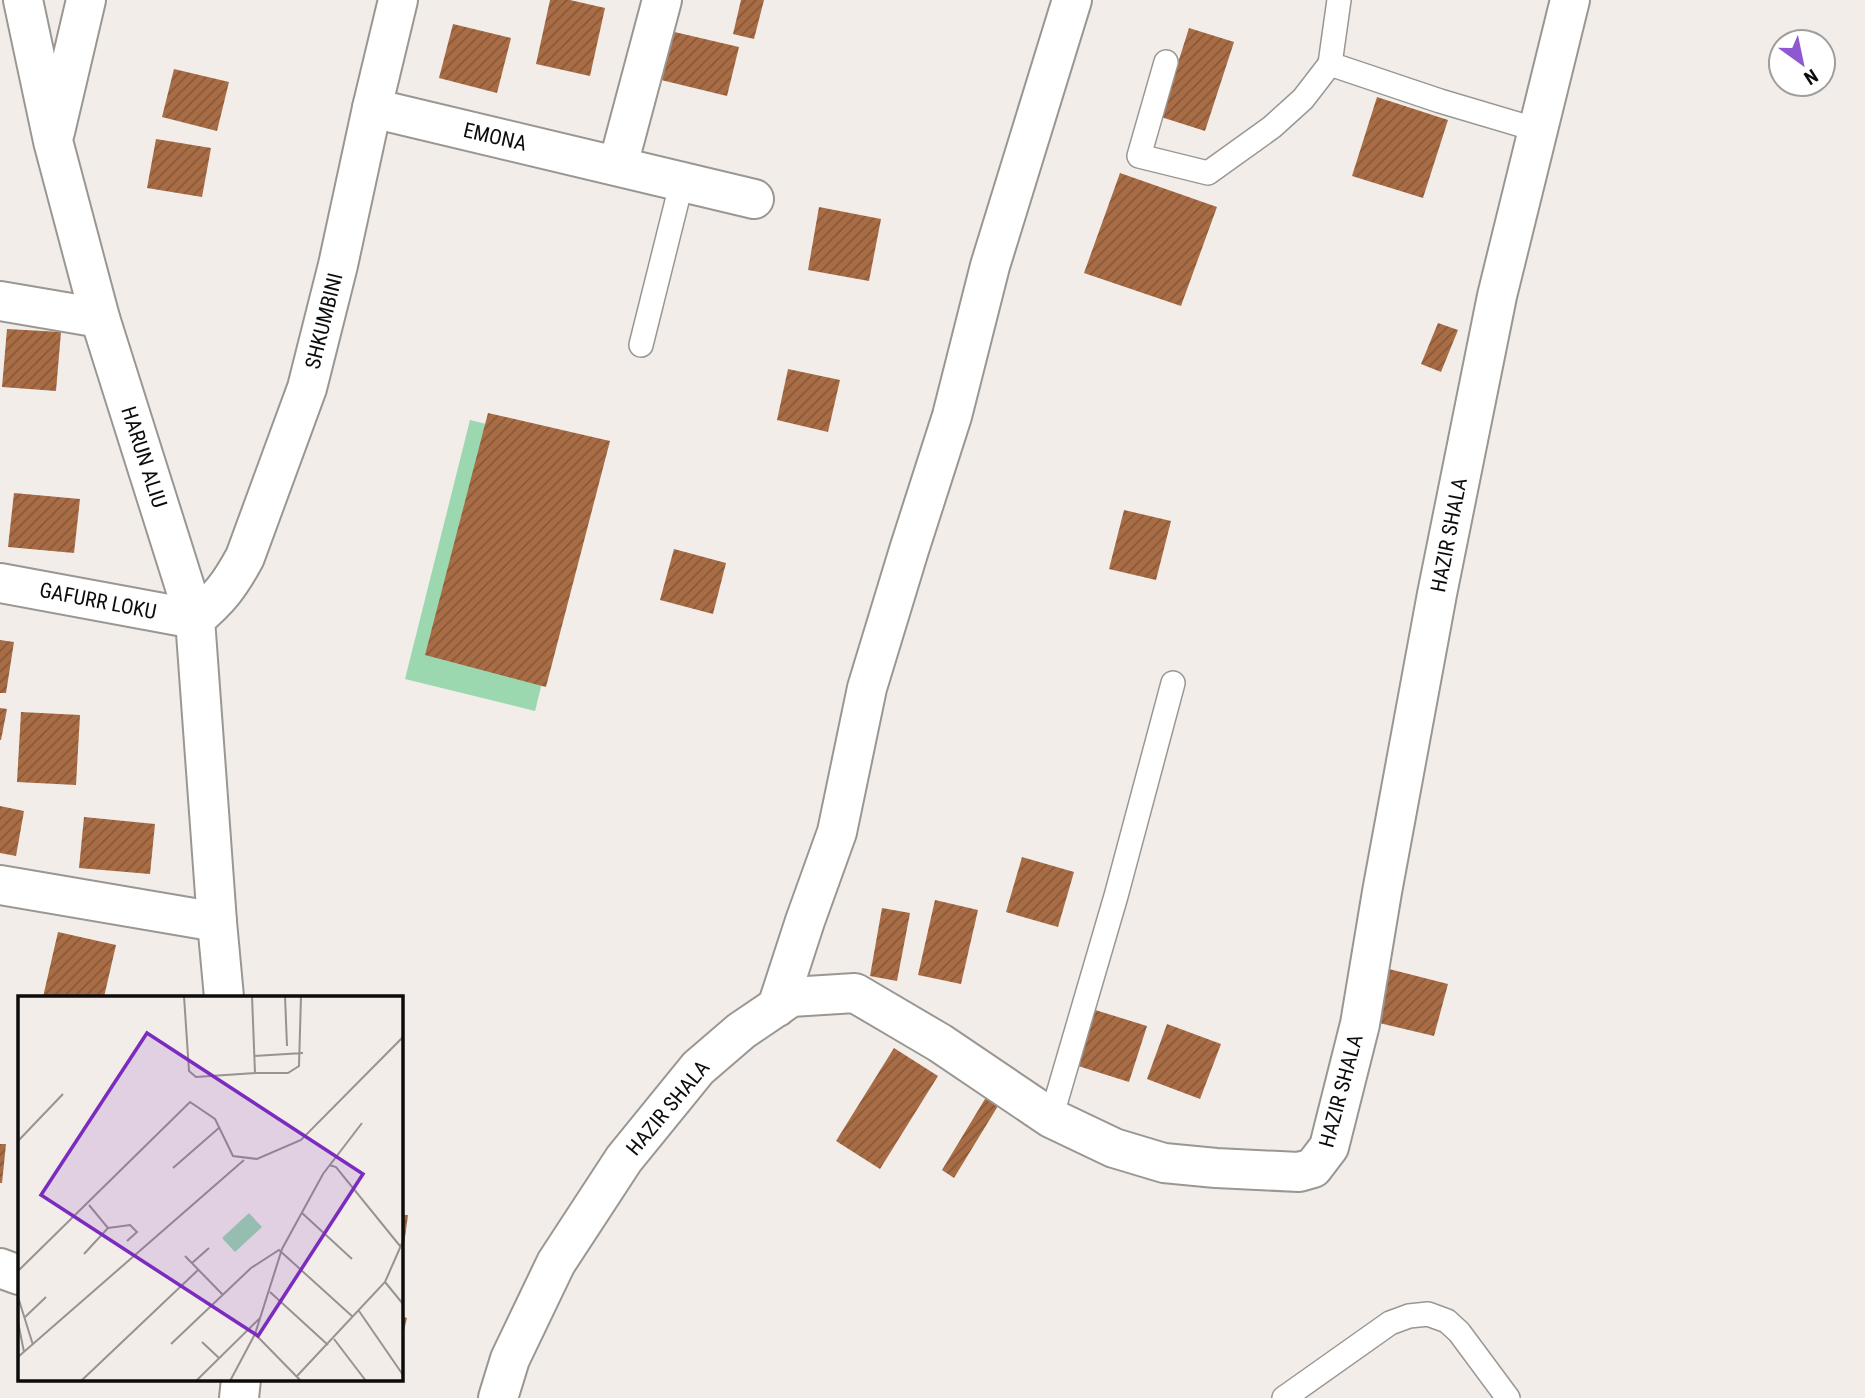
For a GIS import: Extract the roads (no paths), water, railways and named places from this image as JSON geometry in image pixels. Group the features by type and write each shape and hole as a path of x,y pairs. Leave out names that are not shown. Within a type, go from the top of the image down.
{"street":[{"path":"53,141 86,0"},
{"name":"SHKUMBINI","path":"195,619 214,604 231,584 245,557 307,388 398,0"},
{"path":"618,165 662,0"},
{"path":"777,1007 804,921 837,832 867,688 952,416 990,266 1072,0"},
{"name":"HAZIR SHALA","path":"498,1398 510,1359 556,1263 624,1159 698,1068 741,1031 791,998 855,993 940,1043 1051,1118 1114,1148 1164,1163 1299,1172 1313,1168 1329,1147 1360,1024 1432,621 1497,296 1570,0"},
{"name":"HARUN ALIU","path":"16,2 100,317 195,619 216,922 224,996"},
{"name":"EMONA","path":"372,108 754,199"},
{"path":"0,301 100,317"},
{"name":"GAFURR LOKU","path":"0,583 195,619"},
{"path":"0,885 216,922"},
{"path":"0,1268 18,1275"},
{"path":"239,1398 241,1380"}],"lane":[{"path":"1166,62 1139,156 1208,173 1272,127 1303,99 1330,64 1339,0"},
{"path":"1330,64 1538,130"},
{"path":"641,345 682,181"},
{"path":"1051,1118 1116,896 1173,684"},
{"path":"1284,1398 1390,1323 1409,1316 1428,1314 1447,1321 1459,1332 1508,1398"}]}
